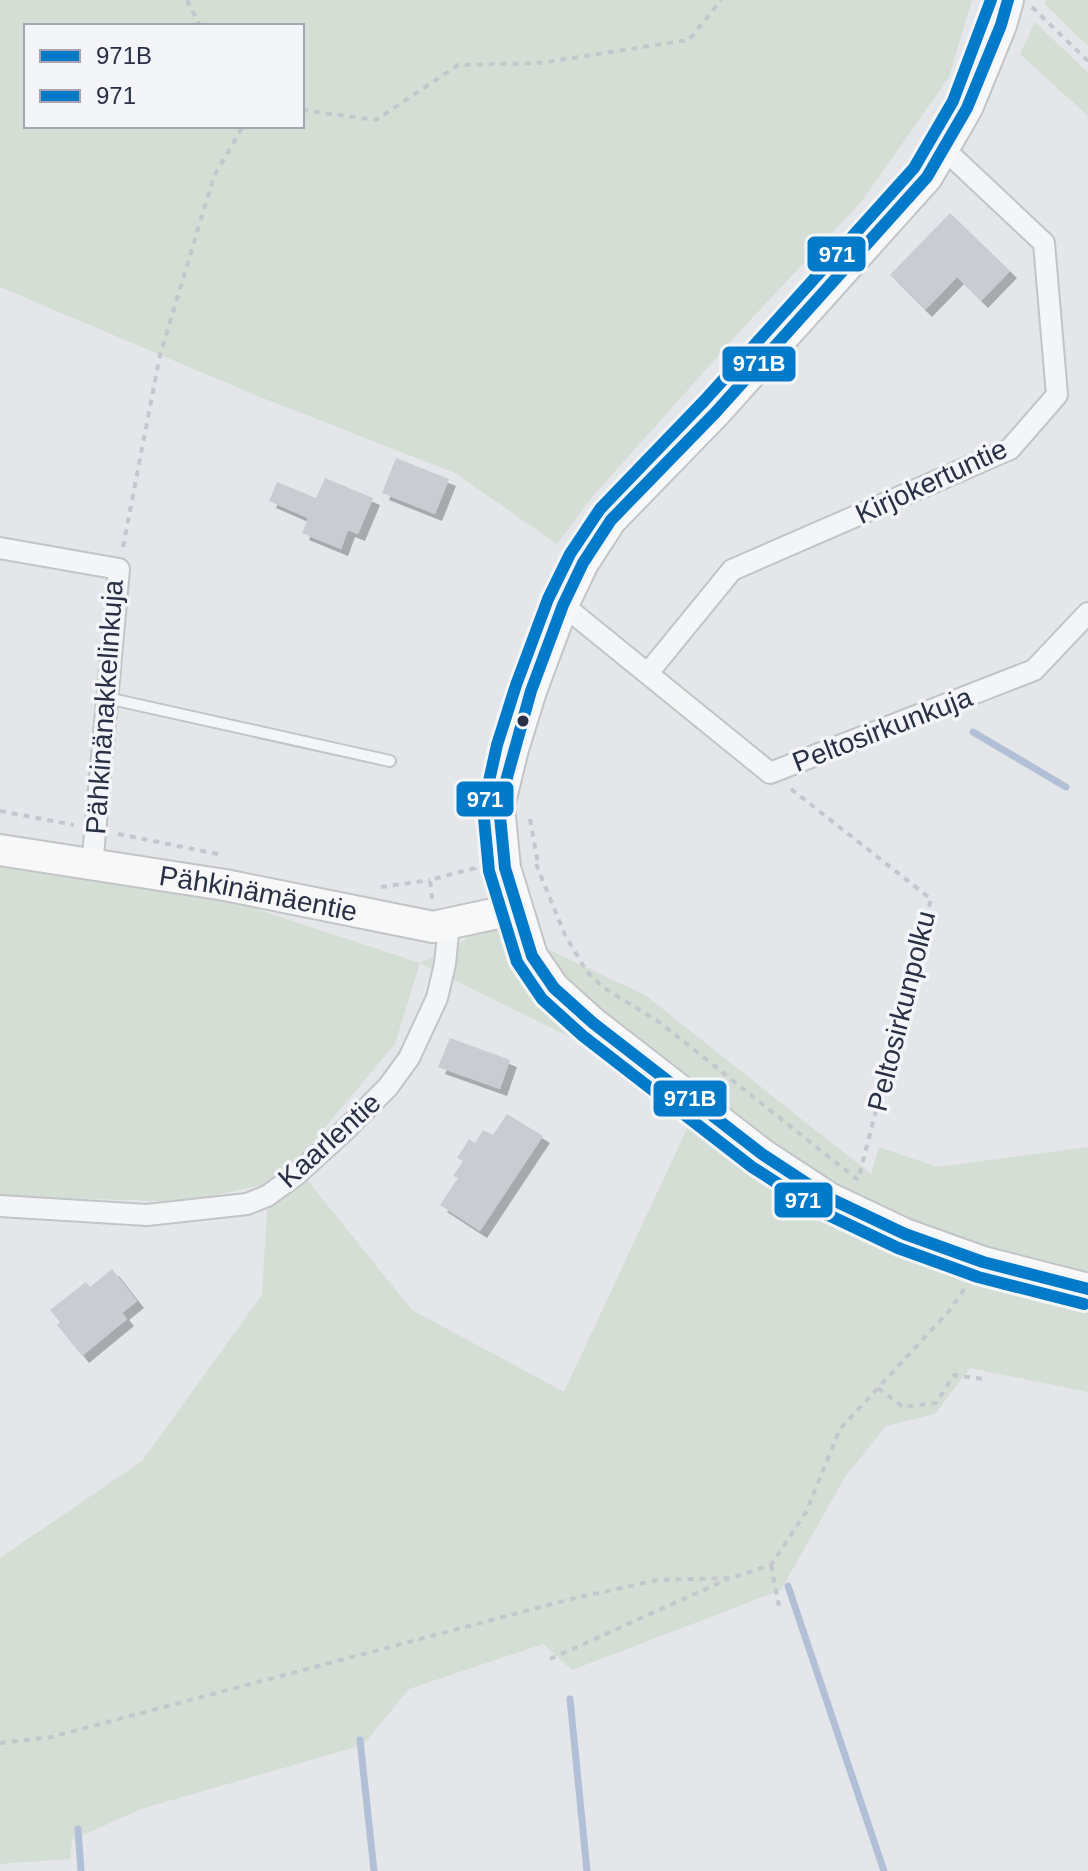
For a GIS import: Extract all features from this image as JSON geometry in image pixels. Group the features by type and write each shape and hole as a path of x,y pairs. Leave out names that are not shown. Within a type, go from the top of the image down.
{"street":[{"path":"1008,0 967,108 927,177 716,412 611,520 583,563 563,605 513,749 499,806 505,868 532,956 554,988 593,1023 762,1154 829,1198 905,1234 983,1262 1088,1289"},
{"name":"Kirjokertuntie","path":"648,673 732,570 1010,449 1057,395 1044,243 943,148"},
{"name":"Pähkinänakkelinkuja","path":"0,548 119,569 92,866"},
{"name":"Peltosirkunkuja","path":"563,605 770,773 1034,670 1088,613"},
{"name":"Pähkinämäentie","path":"0,850 225,885 433,927 516,909"},
{"name":"Kaarlentie","path":"0,1206 147,1215 247,1204 267,1196 296,1175 341,1134 388,1087 409,1058 437,998 445,964 449,923"}],"lane":[{"path":"107,698 390,761"}],"path":[{"path":"187,0 199,24"},
{"path":"304,110 376,120 458,65 539,63 689,40 721,0"},
{"path":"1026,0 1088,61"},
{"path":"119,569 160,355 214,176 242,128"},
{"name":"Peltosirkunpolku","path":"538,864 565,935 587,972 604,988 659,1022 858,1180 931,899 770,773"},
{"path":"0,811 237,858"},
{"path":"505,868 538,864 528,811"},
{"path":"367,884 381,887 430,880"},
{"path":"550,1659 731,1578 771,1565 806,1512 840,1429 950,1310 983,1262"},
{"path":"878,1388 903,1407 936,1403 954,1375 983,1379"},
{"path":"771,1565 779,1606"},
{"path":"0,1743 51,1737 567,1600 657,1580 731,1578"}],"shaded area":[{"path":"0,0 972,0 949,77 862,201 593,496 557,544 455,473 255,395 0,287"},
{"path":"1046,0 1088,0 1088,46 1045,4"},
{"path":"1035,22 1088,73 1088,116 1020,54"},
{"path":"0,864 247,906 420,963 395,1044 301,1156 262,1185 185,1202 0,1196"},
{"path":"477,916 645,995 871,1174 879,1147 937,1167 1088,1147 1088,1392 970,1368 935,1414 886,1426 845,1477 781,1590 572,1670 543,1644 409,1689 363,1745 141,1809 72,1840 70,1859 0,1864 0,1558 142,1461 262,1295 267,1210 308,1181 412,1310 564,1392 692,1118 576,1040 420,963 465,940"}],"building":[{"path":"950,213 1010,271 981,301 957,277 925,310 890,275"},
{"path":"396,458 449,479 435,514 382,493"},
{"path":"325,478 373,498 358,534 348,530 341,549 302,533 308,518 269,501 277,482 316,498"},
{"path":"450,1038 510,1060 500,1089 438,1067"},
{"path":"507,1114 543,1136 480,1231 440,1205 458,1178 453,1176 463,1161 457,1158 469,1139 475,1143 483,1130 493,1135"},
{"path":"112,1269 137,1301 122,1313 127,1319 82,1356 57,1325 60,1322 50,1310 86,1282 90,1287"}],"waterway":[{"path":"973,732 1066,787"},
{"path":"788,1586 884,1871"},
{"path":"570,1699 587,1871"},
{"path":"360,1740 374,1871"},
{"path":"78,1829 81,1871"}],"transit line":[{"name":"971","path":"991,0 953,101 914,168 704,401 600,509 570,554 548,599 516,685 497,745 483,808 489,871 517,962 542,999 583,1036 752,1167 822,1212 898,1248 978,1277 1084,1304"},
{"name":"971B","path":"1008,0 967,108 927,177 716,412 611,520 583,563 563,605 531,691 499,806 505,868 532,956 554,988 593,1023 762,1154 829,1198 905,1234 983,1262 1088,1289"}]}
